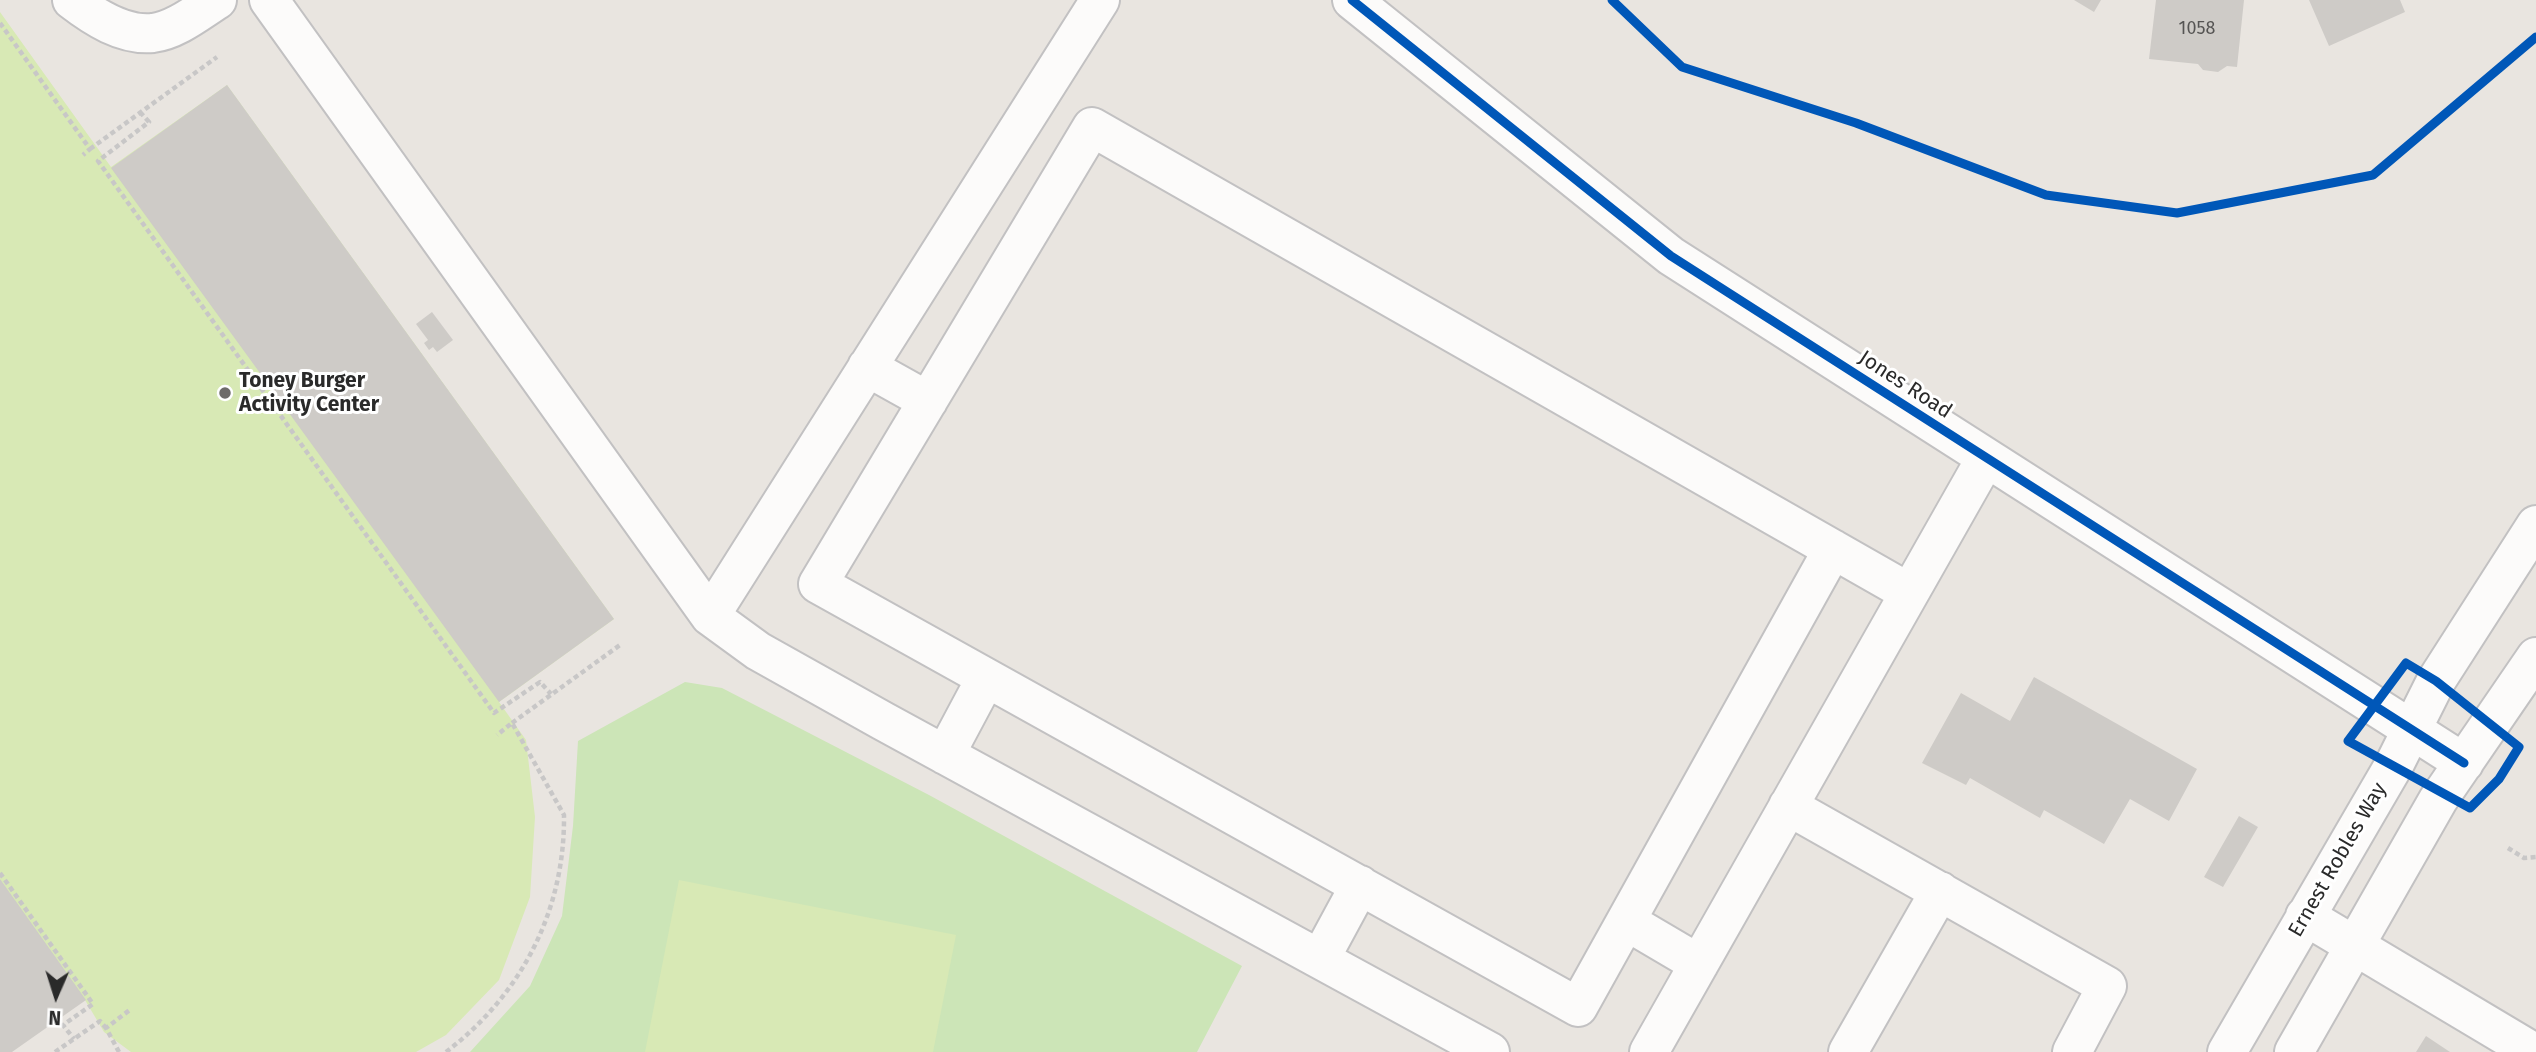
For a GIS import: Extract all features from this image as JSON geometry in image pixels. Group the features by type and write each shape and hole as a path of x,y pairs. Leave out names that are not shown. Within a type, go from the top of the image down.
{"street":[{"path":"72,0 93,17 129,31 153,33 179,24 217,0"},
{"path":"269,0 710,615 758,651 1490,1052"},
{"path":"710,615 1100,0"},
{"name":"Jones Road","path":"1352,0 1671,256 2464,763"},
{"path":"1040,97 1908,592"},
{"path":"1091,127 818,584 1578,1007 1833,549"},
{"path":"867,367 928,401"},
{"path":"1649,1052 1986,458"},
{"name":"Ernest Robles Way","path":"2227,1052 2413,730 2436,681 2536,525"},
{"path":"2294,1052 2438,800 2536,657"},
{"path":"945,755 986,678"},
{"path":"1788,806 2107,986 2072,1052"},
{"path":"1320,959 1360,885"},
{"path":"1848,1052 1940,891"},
{"path":"2305,916 2533,1052"},
{"path":"1626,921 1699,964"}],"path":[{"path":"0,23 90,149"},
{"path":"83,155 218,57"},
{"path":"141,113 149,122 98,161 495,713 540,682 551,694"},
{"path":"497,735 620,645"},
{"path":"446,1052 469,1034 503,997 531,957 547,919 554,891 564,815 512,723"},
{"path":"2508,848 2524,858 2536,857"},
{"path":"0,873 93,1004 63,1025 74,1039"},
{"path":"106,1028 131,1009"},
{"path":"55,1052 100,1021 119,1052"}],"green space":[{"name":"Toney Burger Activity Center","path":"0,12 111,167 227,85 614,619 499,702 526,740 535,817 530,897 499,980 446,1035 416,1052 131,1052 104,1032 85,1000 0,1052"},
{"path":"685,682 722,688 929,795 1242,966 1197,1052 470,1052 530,986 562,916 573,826 578,741"},
{"path":"679,880 956,935 933,1052 645,1052"}],"building":[{"path":"2074,0 2101,0 2094,12"},
{"path":"2156,0 2244,0 2237,67 2227,66 2218,72 2203,70 2198,64 2149,59"},
{"path":"2309,0 2400,0 2405,12 2329,46"},
{"path":"227,85 614,619 499,702 111,168"},
{"path":"432,312 453,340 437,352 433,347 429,350 424,343 428,340 416,324"},
{"path":"2034,677 2197,769 2169,821 2130,799 2104,844 2044,810 2040,818 1970,778 1966,785 1922,763 1961,693 2010,721"},
{"path":"2239,816 2258,827 2223,887 2204,877"},
{"path":"0,879 86,1000 12,1052 0,1052"},
{"path":"2426,1036 2450,1052 2416,1052"}],"cycle path":[{"path":"1352,0 1671,256 2464,763"},
{"path":"1612,0 1682,67 1856,123 2046,195 2177,213 2373,175 2536,37"},
{"path":"2406,663 2436,681 2519,747 2499,779 2470,808 2348,741 2406,663"}],"place":[{"name":"Toney Burger Activity Center","path":"225,393"}]}
